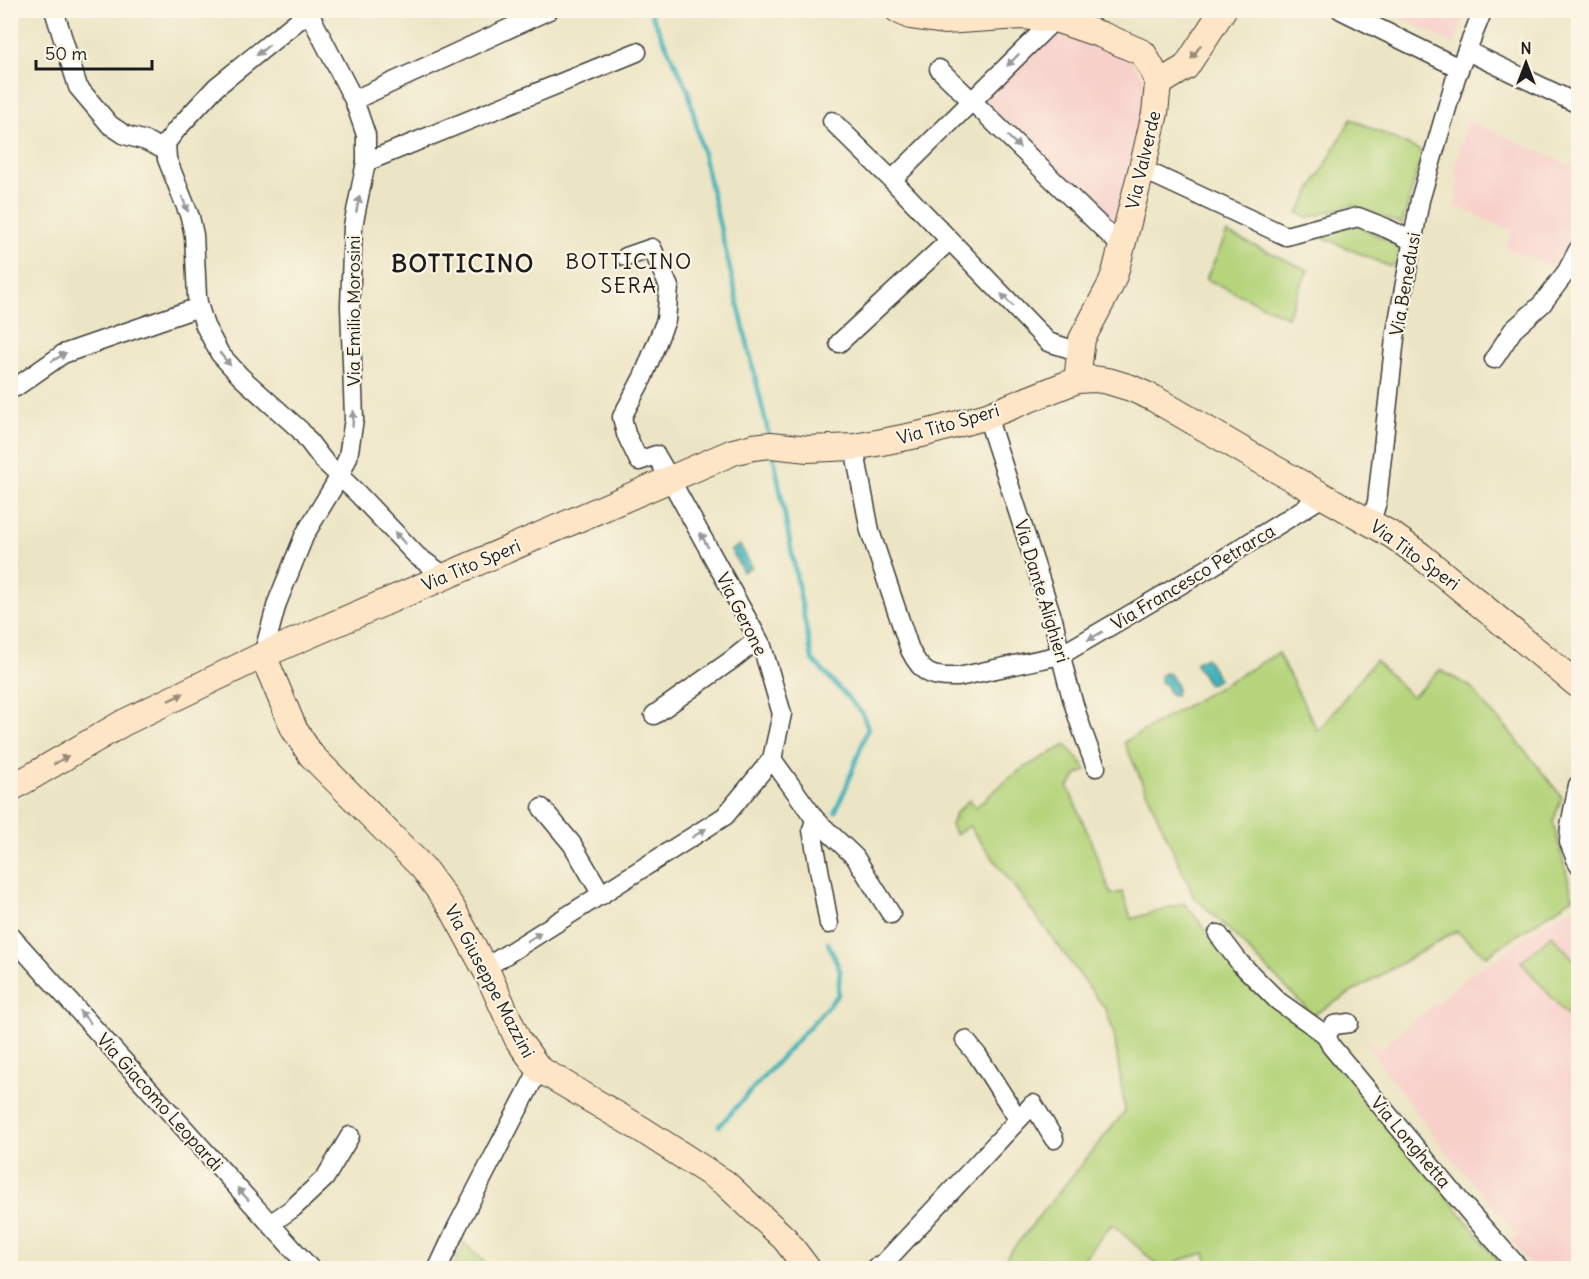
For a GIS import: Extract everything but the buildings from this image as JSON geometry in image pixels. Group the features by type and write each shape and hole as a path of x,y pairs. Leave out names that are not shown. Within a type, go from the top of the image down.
{"street":[{"path":"54,10 78,87 110,125 125,135 165,150"},
{"path":"354,100 549,10"},
{"path":"898,10 910,16 944,21 1021,16 1055,19 1102,35 1143,54 1158,84 1186,67 1223,10"},
{"path":"1341,10 1459,68"},
{"name":"Via Benedusi","path":"1371,522 1377,502 1395,338 1420,200 1459,68 1483,10"},
{"path":"310,12 216,87 166,144 166,159 190,217 194,235 199,307 205,326 220,354 300,430 323,460 417,556 445,576"},
{"name":"Via Emilio Morosini","path":"263,655 277,603 305,534 340,476 348,457 354,419 350,306 352,237 366,162 366,135 354,100 310,12"},
{"path":"892,180 1055,19"},
{"path":"1467,51 1578,104"},
{"path":"366,162 637,52"},
{"path":"939,69 1122,247"},
{"name":"Via Valverde","path":"1084,340 1110,286 1122,247 1155,113 1158,84"},
{"path":"832,121 1048,342 1084,340 1090,367 1086,380"},
{"path":"1142,169 1286,236 1358,217 1413,242"},
{"path":"839,343 949,241"},
{"name":"Via Gerone","path":"485,968 725,816 772,759 782,714 762,646 670,479 656,455 639,461 626,434 622,417 643,377 666,320 669,287 652,248 626,257"},
{"path":"1494,359 1513,330 1542,304 1567,271 1578,250"},
{"path":"10,389 63,354 199,307"},
{"name":"Via Tito Speri","path":"10,789 123,723 263,655 734,452 771,445 790,448 854,447 922,434 987,416 1086,380 1116,383 1153,398 1392,535 1420,555 1578,685"},
{"name":"Via Dante Alighieri","path":"987,416 1054,623 1061,655 1089,751 1096,767"},
{"name":"Via Francesco Petrarca","path":"854,447 870,531 910,650 917,664 930,674 942,678 957,677 1061,655 1209,568 1324,496"},
{"path":"654,715 734,659 758,639"},
{"name":"Via Giuseppe Mazzini","path":"263,655 294,729 311,755 423,868 452,908 485,968 518,1040 539,1069 641,1129 725,1183 785,1239 807,1269"},
{"path":"772,759 815,819 855,857 891,914"},
{"path":"1578,785 1569,842 1578,864"},
{"path":"542,808 572,844 602,895"},
{"path":"815,819 812,830 829,924"},
{"path":"1218,934 1240,963 1278,1001 1326,1035 1334,1025 1349,1023"},
{"name":"Via Giacomo Leopardi","path":"10,935 310,1269"},
{"name":"Via Longhetta","path":"1326,1035 1331,1046 1519,1269"},
{"path":"965,1040 978,1056 1018,1119"},
{"path":"438,1269 457,1227 539,1069"},
{"path":"875,1269 884,1263 1033,1104 1054,1139"},
{"path":"270,1224 293,1208 325,1178 350,1136"}],"shaded area":[{"path":"1387,11 1467,11 1454,44"},
{"path":"1056,28 1130,60 1144,78 1145,94 1131,164 1112,227 982,102"},
{"path":"1467,120 1572,166 1578,157 1578,182 1575,182 1572,205 1578,206 1578,229 1562,270 1506,249 1512,231 1455,206 1459,186 1455,165"},
{"path":"1578,906 1578,1268 1534,1268 1511,1241 1517,1235 1441,1145 1364,1042 1381,1048 1477,969 1499,958 1527,934"}],"green space":[{"path":"1351,119 1423,152 1402,224 1351,205 1308,218 1298,213"},
{"path":"1353,224 1404,248 1399,264 1388,266 1324,238"},
{"path":"1227,233 1308,270 1287,317 1206,279"},
{"path":"1278,653 1318,731 1375,660 1412,697 1440,670 1471,687 1562,797 1553,822 1573,898 1486,956 1456,931 1313,1015 1194,897 1124,742"},
{"path":"1066,745 1086,771 1078,774 1068,787 1111,894 1123,892 1131,919 1184,903 1216,942 1321,1038 1504,1268 1210,1268 1205,1253 1177,1261 1178,1268 1161,1268 1112,1224 1076,1268 1007,1268 1007,1256 1125,1111 1114,1034 1106,1010 969,826 956,835 951,825 956,813 969,800 976,807 1025,767"},
{"path":"1552,935 1578,964 1578,1005 1567,1015 1521,962"},
{"path":"464,1243 491,1268 452,1268"}],"water":[{"path":"740,545 752,567 743,572 731,550"},
{"path":"1206,657 1219,679 1209,685 1195,663"},
{"path":"1164,673 1170,674 1176,684 1175,695 1170,694 1160,681 1160,676"}],"waterway":[{"path":"649,10 688,90 769,436"},
{"path":"773,453 812,659 862,713 868,728 835,812"},
{"path":"719,1126 838,995 840,970 828,943"}],"district":[{"name":"BOTTICINO","path":"463,263"},
{"name":"BOTTICINO SERA","path":"629,273"}]}
